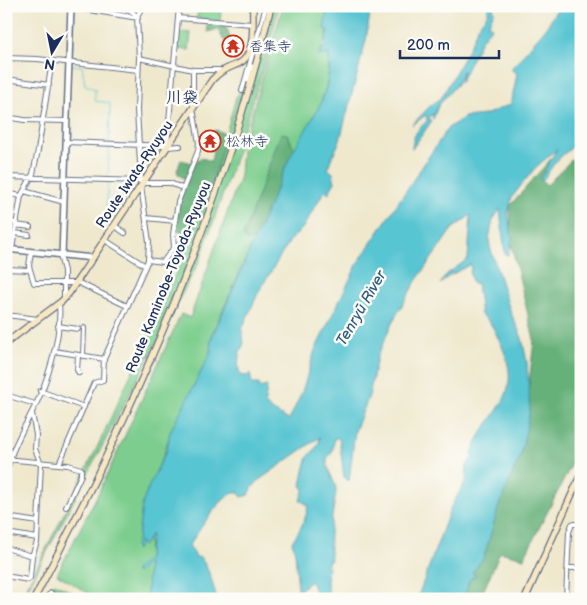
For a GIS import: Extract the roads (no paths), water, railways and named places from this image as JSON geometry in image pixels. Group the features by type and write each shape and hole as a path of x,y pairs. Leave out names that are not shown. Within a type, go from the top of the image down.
{"main road":[{"path":"220,70 246,59 251,40 253,6"},
{"name":"Route Kaminobe-Toyoda-Ryuyou","path":"34,599 118,429 167,321 213,199 249,88 271,6"},
{"name":"Route Iwata-Ryuyou","path":"6,342 62,301 220,70"},
{"path":"525,599 581,474"}],"street":[{"path":"125,6 137,17"},
{"path":"59,464 94,383 103,380 104,358 144,265 148,260 149,242 142,183 137,110 139,58 137,17 143,6"},
{"path":"167,146 179,6"},
{"path":"242,91 252,62 266,6"},
{"path":"6,474 8,459 32,413 54,351 65,282 61,255 71,7 137,17"},
{"path":"178,18 252,24"},
{"path":"249,88 253,41 251,40"},
{"path":"6,58 138,70"},
{"path":"139,58 193,70 220,70"},
{"path":"52,61 31,178 22,196 15,233 9,249 93,258"},
{"path":"148,260 163,262 174,245 173,235 182,188 199,143 193,108 193,70"},
{"path":"6,79 49,85"},
{"path":"6,117 66,121"},
{"path":"66,142 180,146"},
{"path":"6,177 170,183 182,188"},
{"path":"24,191 64,202"},
{"path":"6,193 22,196"},
{"path":"146,218 176,221"},
{"path":"6,221 30,227"},
{"path":"115,226 125,232"},
{"path":"15,233 29,235"},
{"path":"166,236 173,235"},
{"path":"105,240 144,265"},
{"path":"174,245 184,247"},
{"path":"31,252 30,270 34,283 76,283 127,306"},
{"path":"6,269 30,270"},
{"path":"6,315 38,319"},
{"path":"58,326 78,329"},
{"path":"83,356 84,328"},
{"path":"54,351 78,356 104,358"},
{"path":"78,356 77,370 79,373"},
{"path":"40,392 84,407"},
{"path":"6,395 35,404"},
{"path":"6,576 28,580 30,578 32,556 37,538 41,464 35,449 36,435 32,413"},
{"path":"8,459 74,466 82,472 66,507"},
{"path":"6,517 38,522"},
{"path":"566,599 569,532 572,524 581,524"},
{"path":"6,533 37,538"},
{"path":"6,548 32,556"},
{"path":"568,568 581,568"},
{"path":"44,599 51,593"}],"water":[{"name":"Tenryū River","path":"328,6 371,6 366,40 341,136 328,169 333,173 335,182 328,194 325,190 302,229 291,239 259,291 242,329 244,344 240,351 239,359 240,375 247,376 250,373 252,384 259,384 259,388 267,386 265,403 270,409 289,420 302,392 315,350 359,261 448,128 465,117 485,115 511,104 517,74 511,69 546,28 559,6 581,6 581,139 556,161 542,181 540,179 557,149 535,168 512,197 508,213 512,240 508,255 505,255 500,209 493,220 489,239 511,313 522,338 527,362 530,409 521,455 499,505 484,557 472,573 476,575 469,580 464,599 417,599 451,507 466,481 467,465 473,456 472,453 479,438 502,402 507,391 509,377 507,361 500,342 490,323 481,315 477,283 473,284 470,275 471,264 449,276 440,284 447,274 468,259 471,215 452,229 416,281 393,321 377,357 369,396 355,431 349,481 344,477 339,438 334,438 332,452 327,458 328,468 336,488 330,534 331,560 328,561 327,585 330,599 318,599 311,581 304,586 294,599 291,599 298,591 295,552 292,542 304,520 308,505 300,500 304,489 301,486 307,460 318,445 320,437 259,480 249,495 242,497 238,492 231,494 211,514 189,545 197,558 200,557 206,566 217,599 147,599 148,562 138,573 134,571 148,559 151,534 144,545 142,546 140,541 137,550 135,546 138,538 142,505 167,449 170,432 210,354 211,339 286,166 322,101 329,71 329,54 317,55 325,45 328,30 324,28"},
{"path":"488,6 493,6 494,12 488,25 492,27 481,40 460,83 463,70 457,84 438,106 433,119 433,114 429,117 431,122 412,149 416,133 427,121 426,115 412,125 432,104 442,97 471,44 477,28 488,13"}],"waterway":[{"path":"87,8 92,6"},
{"path":"75,8 71,65 82,66 85,85 95,89 95,101 110,103 108,178"},
{"path":"105,234 108,182"}],"place":[{"name":"香集寺","path":"233,46"},
{"name":"松林寺","path":"210,141"}],"district":[{"name":"川袋","path":"182,97"}]}
